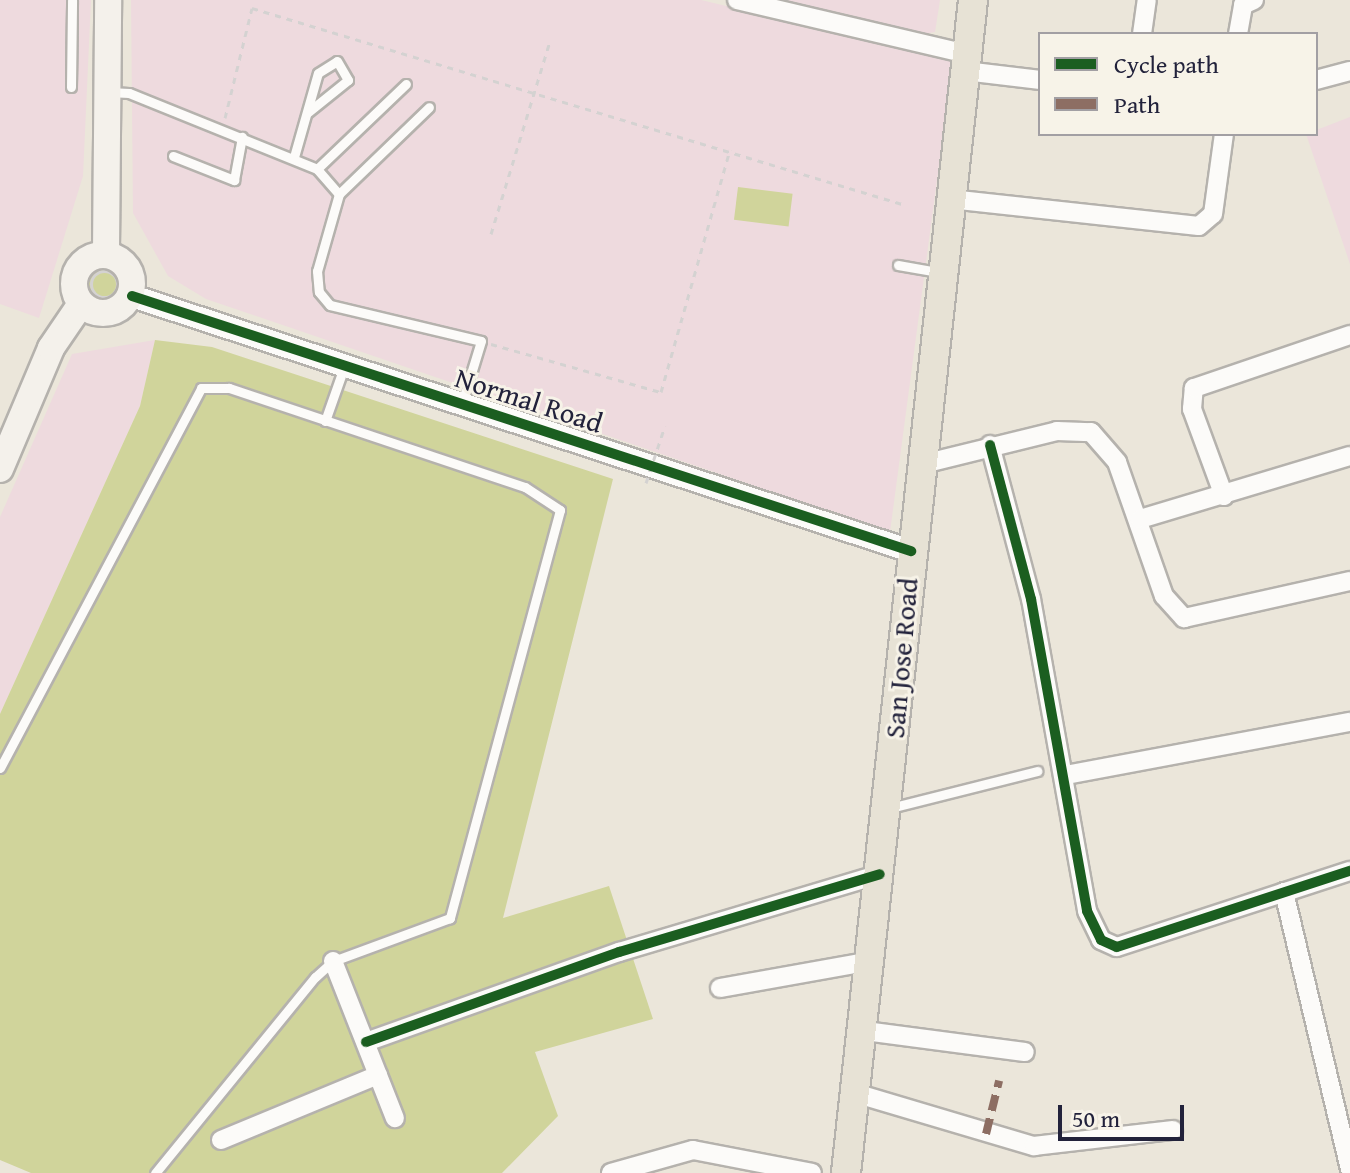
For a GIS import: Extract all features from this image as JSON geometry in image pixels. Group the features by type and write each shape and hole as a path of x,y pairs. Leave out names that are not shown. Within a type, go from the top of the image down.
{"main road":[{"path":"106,251 108,0"},
{"name":"San Jose Road","path":"846,1173 865,1031 919,465 973,0"},
{"path":"106,251 121,259 125,292 96,314 79,307 74,294 88,259 106,251"},
{"path":"0,469 51,348 79,307"}],"street":[{"path":"737,0 1038,80"},
{"path":"1142,32 1147,0"},
{"path":"1238,32 1243,5 1254,0"},
{"path":"1318,79 1350,71"},
{"path":"950,199 1199,226 1213,214 1224,136"},
{"name":"Normal Road","path":"125,292 911,551"},
{"path":"1224,496 1192,409 1194,388 1350,335"},
{"path":"919,465 990,445 1057,431 1091,432 1117,462 1140,519 1164,596 1184,618 1350,581"},
{"path":"990,445 1066,775 1087,911 1101,940 1117,947 1350,871"},
{"path":"1140,519 1350,456"},
{"path":"1066,775 1350,722"},
{"path":"366,1042 619,952 880,874"},
{"path":"1284,892 1347,1146 1350,1170"},
{"path":"333,961 395,1118"},
{"path":"720,988 872,961"},
{"path":"865,1031 1025,1052"},
{"path":"221,1140 378,1075"},
{"path":"858,1094 1034,1146 1173,1130"},
{"path":"611,1173 679,1150 743,1164 812,1173"}],"lane":[{"path":"71,87 72,0"},
{"path":"294,157 318,73 337,61 348,80 308,112"},
{"path":"317,169 406,84"},
{"path":"107,92 129,93 294,157 317,169 339,194"},
{"path":"429,107 339,194 317,271 325,301 481,341 462,403"},
{"path":"173,156 234,180 242,137"},
{"path":"898,265 941,272"},
{"path":"325,421 346,364"},
{"path":"0,768 195,394 211,385 229,388 534,490 554,501 561,520 454,912 435,928 333,961 155,1173"},
{"path":"887,808 1037,771"}],"path":[{"path":"222,130 252,8 902,204"},
{"path":"491,234 549,44"},
{"path":"481,341 661,392 730,150"},
{"path":"104,266 125,292 97,297 90,295 104,266"},
{"path":"646,483 665,426"}],"shaded area":[{"path":"0,0 91,0 83,176 39,318 0,304"},
{"path":"131,0 701,0 953,60 890,532 206,299 168,276 133,213"},
{"path":"785,0 940,0 935,32 923,34"},
{"path":"1350,117 1350,264 1307,136 1318,136 1318,129"},
{"path":"155,340 140,406 0,714 0,517 72,354"}],"green space":[{"path":"738,187 793,194 789,226 734,220"},
{"path":"103,267 115,272 120,284 115,296 103,301 91,296 86,284 91,272"},
{"path":"155,340 212,347 613,479 503,918 609,886 653,1019 535,1052 558,1116 502,1173 31,1173 0,1160 0,714 140,406"}],"marked path":[{"path":"986,1134 999,1081"}],"cycle path":[{"path":"132,296 911,551"},
{"path":"990,445 1031,599 1087,911 1101,940 1117,947 1350,871"},
{"path":"366,1042 619,952 880,874"}]}
